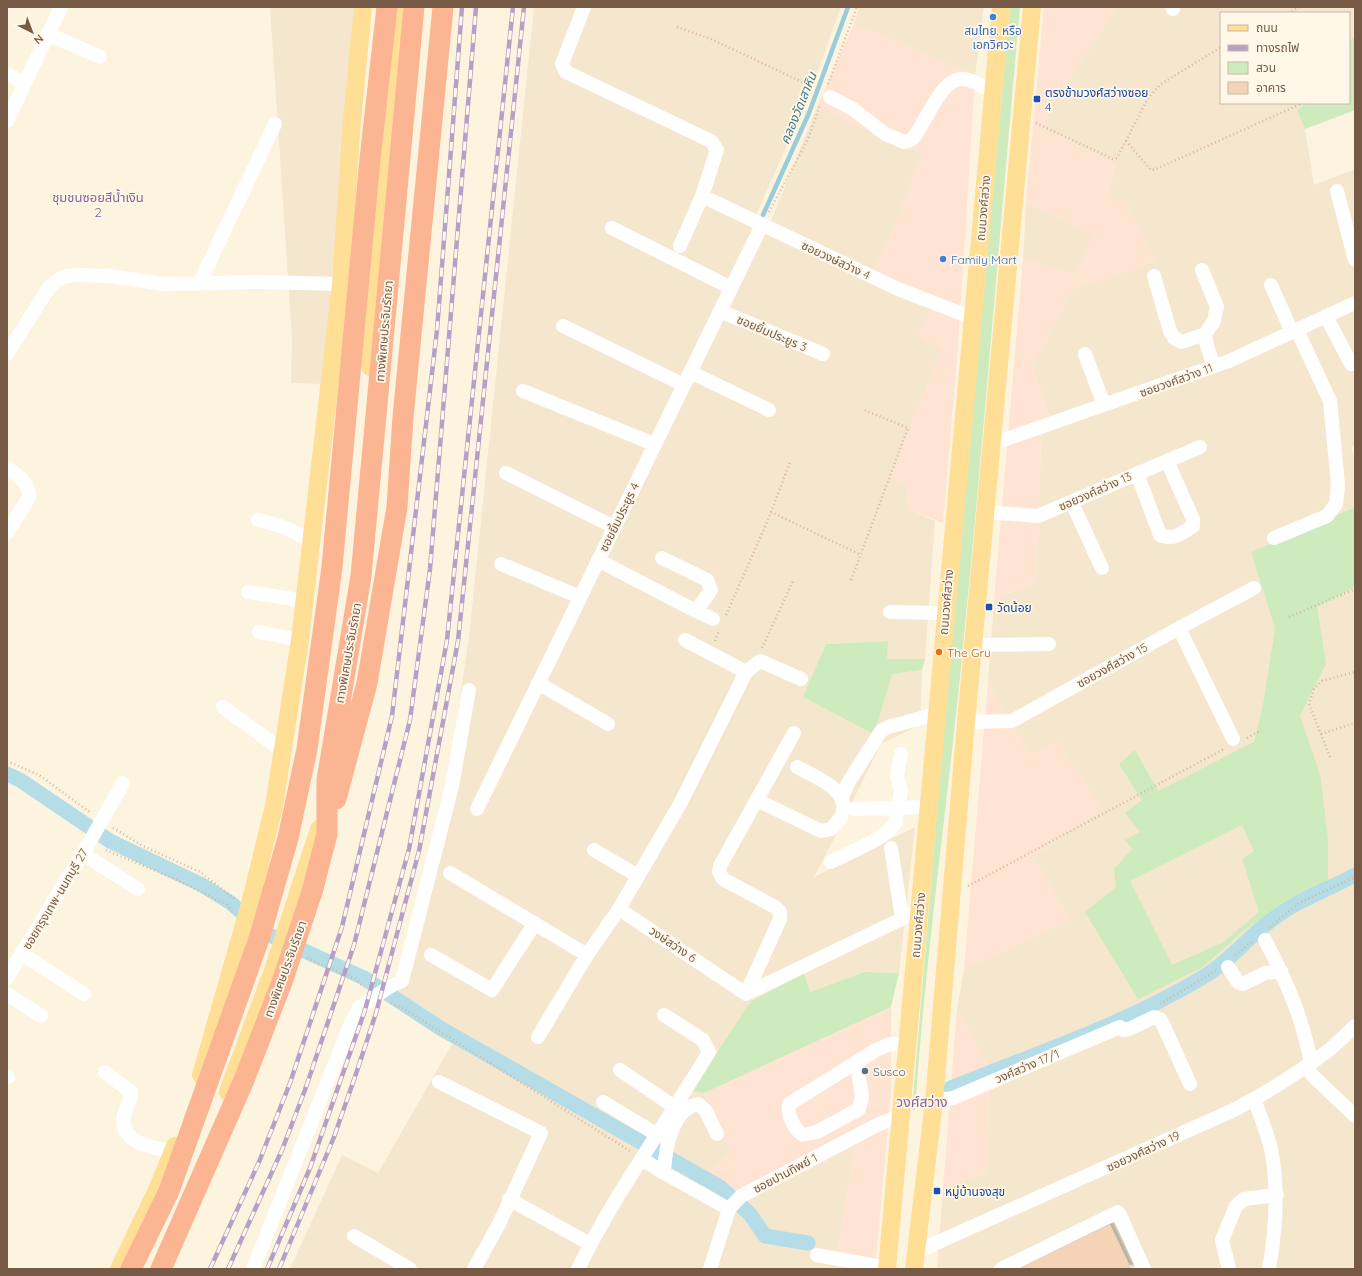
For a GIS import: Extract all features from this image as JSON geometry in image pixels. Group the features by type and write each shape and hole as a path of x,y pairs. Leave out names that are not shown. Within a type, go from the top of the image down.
{"highway":[{"path":"327,834 367,683 397,506 404,409 443,7"},
{"path":"131,1269 169,1191 260,936 288,838 307,749 332,567 370,159 400,8"},
{"name":"ทางพิเศษประจิมรัถยา","path":"161,1269 244,1080 282,982 312,892 327,834 327,780 361,576 400,8"}],"main road":[{"path":"119,1269 158,1188 193,1103 227,984 274,806 300,640 313,544 341,284 351,132 363,7"},
{"name":"ถนนวงศ์สว่าง","path":"887,1269 902,1115 945,613 1002,7"},
{"path":"915,1263 934,1102 966,722 1023,119 1032,7"},
{"path":"151,1269 194,1175 232,1083 270,979 321,822 335,757 355,576 400,8"}],"street":[{"path":"7,121 61,7"},
{"path":"584,7 562,64 563,68 570,75 711,141 717,150 702,196 680,246"},
{"path":"48,34 100,57"},
{"path":"7,74 25,83"},
{"path":"826,93 853,109 885,134 904,142 914,138 934,102 951,82 961,79 974,82 993,92"},
{"path":"199,284 276,124"},
{"path":"1337,190 1355,260"},
{"name":"ซอยวงษ์สว่าง 4","path":"702,196 898,289 973,318"},
{"name":"ซอยยิ้มประยูร 4","path":"477,809 762,225"},
{"path":"612,228 731,288"},
{"path":"1154,276 1170,331 1174,338 1182,342 1205,334 1214,321 1217,308 1202,270"},
{"path":"7,354 48,288 56,281 66,276 110,276 163,284 257,282 341,284"},
{"path":"1271,285 1330,401 1338,485 1336,504 1327,516 1274,538"},
{"name":"ซอยวงศ์สว่าง 11","path":"992,444 1214,366 1355,303"},
{"name":"ซอยยิ้มประยูร 3","path":"720,311 823,354"},
{"path":"1326,316 1351,364 1355,364"},
{"path":"564,326 684,385"},
{"path":"1205,334 1207,346 1214,366"},
{"path":"1084,354 1104,405"},
{"path":"690,372 769,410"},
{"path":"523,391 654,444"},
{"name":"ซอยวงศ์สว่าง 13","path":"986,512 1038,516 1072,503 1137,473 1200,447"},
{"path":"1137,473 1160,534 1165,537 1173,537 1185,532 1193,526 1193,519 1167,460"},
{"path":"7,468 21,478 29,491 27,502 7,533"},
{"path":"506,473 614,527"},
{"path":"1072,503 1102,568"},
{"path":"258,520 285,526 296,531 313,544"},
{"path":"662,558 707,580 711,590 696,611"},
{"path":"598,560 696,611 720,620"},
{"path":"501,564 580,597"},
{"name":"ซอยวงศ์สว่าง 15","path":"966,722 1012,721 1254,588"},
{"path":"248,592 305,601"},
{"path":"890,612 945,613"},
{"path":"1179,628 1233,743"},
{"path":"260,632 300,640"},
{"path":"685,640 746,672"},
{"path":"973,645 1049,644"},
{"path":"538,1037 587,955 619,908 680,804 746,672 760,661 801,679"},
{"path":"538,683 608,724"},
{"path":"253,1269 351,1023 359,1008 381,992 402,980 452,786 469,690"},
{"path":"223,707 283,751"},
{"path":"757,800 821,831 831,829 841,817 842,797 848,783 881,731 888,727 936,714"},
{"path":"746,994 780,919 780,912 775,907 723,879 719,872 720,866 794,733"},
{"path":"831,862 887,831 895,824 897,817 896,808 901,791 897,776 901,754"},
{"path":"797,767 837,790 842,797"},
{"name":"ซอยกรุงเทพ-นนทบุรี 27","path":"7,978 91,841 123,783"},
{"path":"854,809 928,807"},
{"path":"891,848 902,918"},
{"path":"594,850 638,876"},
{"path":"83,854 138,888"},
{"path":"450,873 587,955"},
{"name":"วงษ์สว่าง 6","path":"619,908 746,994"},
{"path":"746,994 920,910"},
{"path":"431,955 492,990 535,923"},
{"path":"1261,938 1281,971 1306,1036 1308,1065 1312,1076 1355,1116"},
{"path":"22,954 84,994"},
{"path":"1225,966 1238,982 1244,984 1265,973 1281,971"},
{"path":"7,994 41,1016"},
{"path":"578,1269 590,1244 649,1146 676,1108 709,1052 703,1040 664,1015"},
{"name":"วงศ์สว่าง 17/1","path":"934,1102 953,1098 1120,1027 1123,1030 1129,1029 1154,1017 1161,1020 1190,1084"},
{"name":"ซอยวงศ์สว่าง 19","path":"915,1263 1236,1109 1308,1065 1326,1052 1355,1026"},
{"path":"857,1063 862,1097 859,1109 817,1132 803,1135 797,1131 788,1110 789,1104 857,1063 890,1044 908,1045"},
{"path":"620,1070 676,1108"},
{"path":"105,1072 131,1092 132,1098 125,1113 123,1124 124,1130 129,1137 146,1146 173,1152"},
{"path":"439,1082 540,1133 499,1224 474,1269"},
{"path":"1254,1099 1270,1149 1277,1195 1274,1241 1269,1269"},
{"path":"603,1102 665,1161 734,1203 710,1269"},
{"path":"665,1161 673,1125 690,1106 698,1104 706,1111 717,1134"},
{"name":"ซอยปานทิพย์ 1","path":"734,1203 879,1124 902,1115"},
{"path":"1230,1269 1222,1240 1236,1206 1244,1199 1277,1195"},
{"path":"509,1199 590,1244"},
{"path":"1001,1269 1118,1212 1144,1269"},
{"path":"354,1236 405,1268"},
{"path":"817,1255 887,1269"}],"path":[{"path":"762,225 808,139 857,7"},
{"path":"1290,12 1300,7"},
{"path":"677,27 711,39 826,93"},
{"path":"1023,119 1034,122 1113,160 1117,158 1148,98 1161,84 1220,48"},
{"path":"1126,141 1151,170 1156,169 1301,104"},
{"path":"850,580 861,555 908,428 864,410"},
{"path":"710,652 720,620 771,512 790,462"},
{"path":"771,512 861,555"},
{"path":"746,672 760,653 793,581"},
{"path":"1289,617 1355,589"},
{"path":"1330,757 1309,704 1314,689 1322,681 1355,672"},
{"path":"1321,734 1355,723"},
{"path":"951,895 1233,743 1261,730"},
{"path":"7,760 39,775 102,822 143,846 200,872 241,904"},
{"path":"1159,1004 1225,966 1261,938 1300,903 1355,877"},
{"path":"381,992 401,1007 649,1146"}],"shaded area":[{"path":"270,7 358,7 324,384 291,383 292,339"},
{"path":"534,7 841,7 806,103 756,215 770,223 817,107 923,154 890,238 868,281 932,307 942,351 890,477 907,484 908,509 935,521 925,659 886,659 887,641 826,644 892,674 922,670 920,725 881,744 814,877 915,827 899,973 864,972 810,992 804,973 750,1002 693,1091 704,1093 731,1152 698,1182 720,1195 741,1214 748,1201 855,1146 835,1269 290,1269 342,1155 378,1173 452,1044 636,1145 696,1180 657,1143 569,1097 392,992 447,783 469,637"},
{"path":"860,7 984,7 975,76 854,24"},
{"path":"1044,7 1112,7 1114,10 1050,108 1043,128 1116,165 1107,198 1128,204 1155,261 1072,290 1032,367 1049,415 1041,440 1037,581 994,600 1023,259 1075,276 1093,235 1026,202"},
{"path":"1112,7 1355,7 1355,110 1305,129 1314,185 1355,169 1355,445 1351,447 1355,462 1355,507 1251,552 1275,629 1355,587 1355,1269 1151,1269 1126,1210 1000,1269 937,1269 943,1188 986,1172 990,1092 987,1065 957,1009 964,969 1069,920 1033,856 1101,809 1030,756 988,683 994,600 1037,581 1041,440 1049,415 1032,367 1072,290 1155,261 1107,198 1116,165 1043,128 1050,108 1114,10"},
{"path":"854,24 975,76 958,346 943,523 908,509 907,484 890,477 942,351 918,335 932,307 868,281 890,238 923,154 817,107"},
{"path":"1026,202 1094,235 1075,276 1023,259"},
{"path":"988,683 1030,756 1059,741 1101,809 1033,856 1069,920 964,969"},
{"path":"891,1007 891,1092 875,1269 835,1269 855,1146 748,1201 741,1215 720,1195 698,1182 731,1152 704,1093"},
{"path":"957,1009 987,1065 990,1092 986,1172 943,1188"}],"green space":[{"path":"1010,7 1020,7 984,420 961,667 924,999 915,1110 912,1110 943,740"},
{"path":"1355,38 1355,110 1305,129 1297,110 1306,104 1350,104 1350,40"},
{"path":"1355,507 1355,587 1317,607 1326,664 1300,716 1320,774 1328,840 1328,880 1248,927 1203,967 1138,999 1085,912 1116,887 1114,869 1132,849 1125,840 1140,832 1125,813 1142,800 1119,764 1135,750 1158,791 1254,742 1263,705 1275,629 1251,552","holes":["1242,825 1254,851 1242,859 1259,912 1222,943 1172,965 1130,881"]},
{"path":"888,641 887,659 925,659 922,670 892,674 874,734 803,697 826,644"},
{"path":"864,972 899,973 891,1007 704,1093 692,1091 750,1002 804,973 810,992"}],"building":[{"path":"1110,1225 1131,1269 1017,1269"}],"waterway":[{"name":"คลองวัดเสาหิน","path":"763,215 809,113 848,7"},
{"path":"7,774 20,780 110,841 202,885 231,903 265,933 364,978 440,1028 720,1187 750,1214 765,1236 808,1243"},
{"path":"951,1088 1082,1036 1147,1008 1178,992 1217,968 1265,925 1283,912 1355,875"}],"railway":[{"path":"210,1269 259,1162 290,1083 342,927 392,716 437,330 462,7"},
{"path":"228,1269 282,1150 305,1090 354,945 410,720 430,569 476,7"},
{"path":"267,1269 310,1168 365,1010 409,849 447,640 513,7"},
{"path":"279,1269 334,1137 357,1071 376,1013 419,851 458,641 524,7"}],"place":[{"name":"สมไทย. หรือ เอกวิศวะ","path":"993,17"},
{"name":"ตรงข้ามวงศ์สว่างซอย 4","path":"1037,99"},
{"name":"Family Mart","path":"943,259"},
{"name":"วัดน้อย","path":"989,607"},
{"name":"The Gru","path":"939,652"},
{"name":"Susco","path":"865,1071"},
{"name":"หมู่บ้านจงสุข","path":"937,1191"}],"district":[{"name":"ชุมชนซอยสีน้ำเงิน 2","path":"98,204"},
{"name":"วงศ์สว่าง","path":"922,1102"}]}
